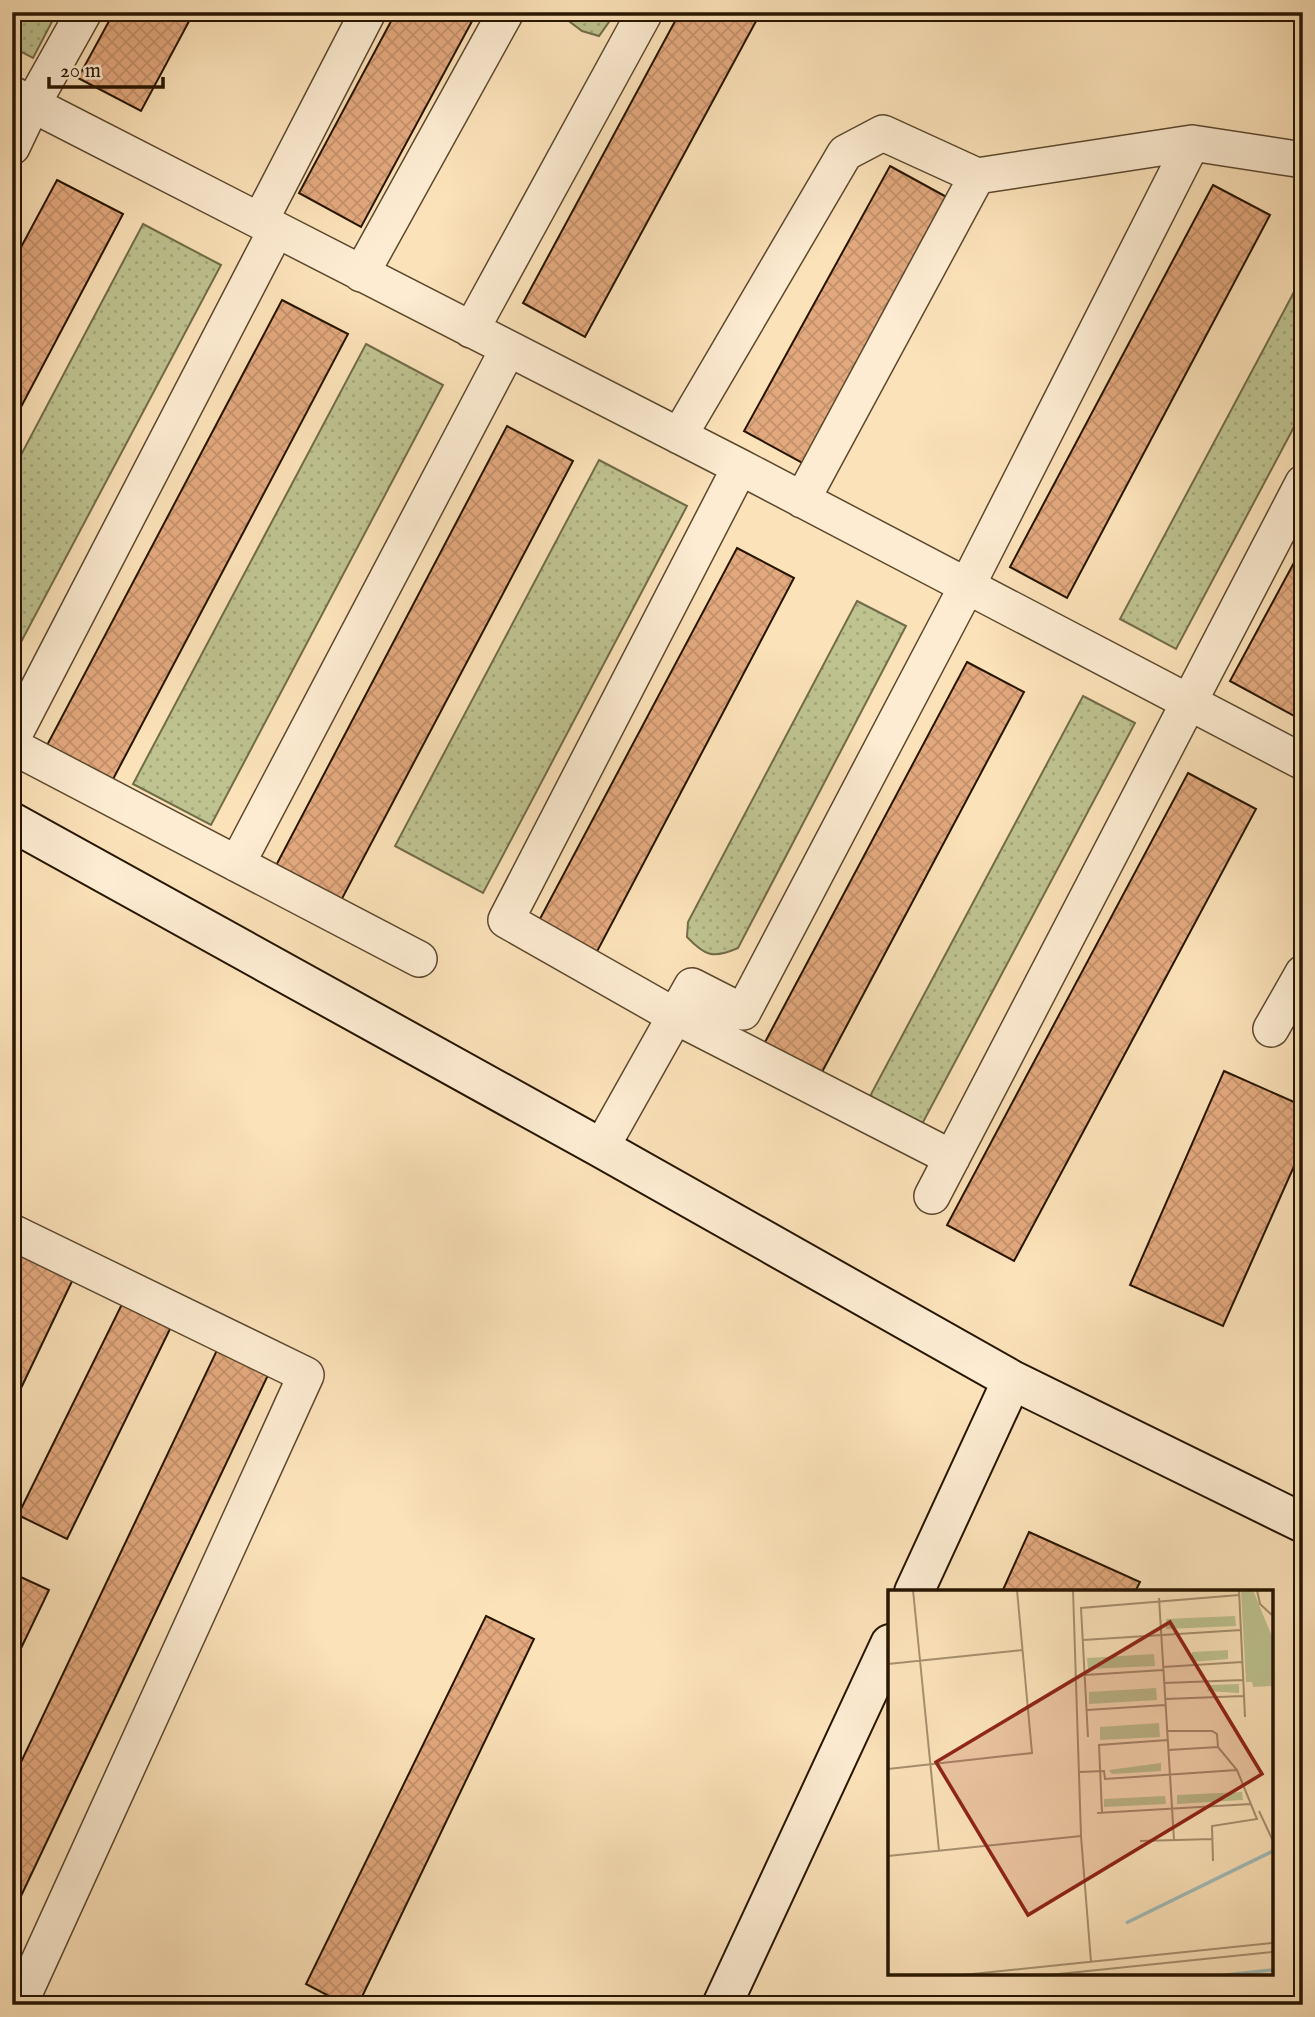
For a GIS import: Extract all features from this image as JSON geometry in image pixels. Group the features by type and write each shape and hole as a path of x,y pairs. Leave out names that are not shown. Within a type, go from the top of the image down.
{"street":[{"path":"12,147 22,100 84,12"},
{"path":"12,739 268,226 368,12"},
{"path":"361,274 506,12"},
{"path":"471,330 645,12"},
{"path":"22,100 740,467 1303,762"},
{"path":"679,436 845,153 883,133 977,176 1192,143 1303,160"},
{"path":"601,1148 692,986 743,1013 967,586 1192,143"},
{"path":"802,500 977,176"},
{"path":"237,863 508,349"},
{"path":"740,467 506,920 675,1016 952,1158"},
{"path":"932,1196 1303,483"},
{"path":"12,746 419,959"},
{"path":"12,822 1013,1380 1303,1523"},
{"path":"1272,1029 1303,973"},
{"path":"12,1232 306,1375 19,2005"},
{"path":"915,1590 1013,1380"},
{"path":"722,2005 888,1648"}],"green space":[{"path":"12,12 57,12 33,58 12,47"},
{"path":"557,12 616,12 599,36 582,31"},
{"path":"143,224 221,265 12,659 12,472"},
{"path":"1303,275 1303,410 1176,649 1120,619"},
{"path":"366,344 443,385 211,825 133,784"},
{"path":"599,460 687,506 483,893 395,846"},
{"path":"857,601 906,626 738,948 722,954 704,952 687,937 688,922"},
{"path":"1083,696 1135,723 921,1126 869,1098"}],"building":[{"path":"114,12 194,12 141,111 78,78"},
{"path":"396,12 477,12 361,227 299,193"},
{"path":"680,12 761,12 585,337 523,303"},
{"path":"890,166 952,200 806,465 744,431"},
{"path":"57,180 123,214 12,424 12,264"},
{"path":"1213,185 1270,215 1067,598 1010,567"},
{"path":"282,300 348,334 111,783 45,749"},
{"path":"507,426 573,461 336,910 271,875"},
{"path":"1303,546 1303,704 1296,717 1230,681"},
{"path":"737,548 794,578 592,961 534,930"},
{"path":"967,662 1024,692 821,1074 764,1044"},
{"path":"1188,773 1256,809 1014,1261 947,1225"},
{"path":"1224,1071 1303,1106 1303,1146 1223,1326 1130,1285"},
{"path":"23,1251 75,1275 12,1407 12,1273"},
{"path":"123,1302 172,1325 67,1539 18,1515"},
{"path":"218,1348 269,1373 12,1915 12,1781"},
{"path":"1029,1532 1140,1582 1136,1590 1003,1590"},
{"path":"12,1573 49,1590 12,1667"},
{"path":"486,1616 534,1639 358,2005 346,2005 306,1984"}]}
